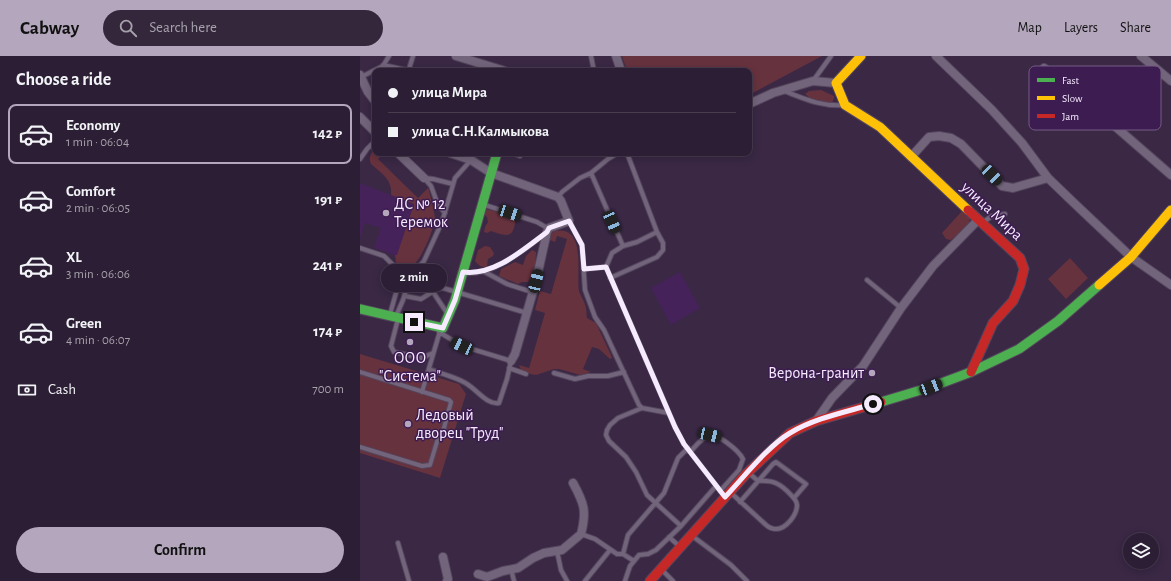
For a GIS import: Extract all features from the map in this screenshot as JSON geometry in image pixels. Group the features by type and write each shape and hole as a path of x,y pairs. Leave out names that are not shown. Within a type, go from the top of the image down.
{"street":[{"path":"456,56 468,58 490,68"},
{"path":"616,56 620,68"},
{"path":"836,83 860,56"},
{"path":"936,56 992,110 1022,143 1048,178 1132,256 1171,285"},
{"path":"1141,56 1153,66"},
{"path":"1161,73 1171,81"},
{"path":"361,80 372,96"},
{"path":"752,103 772,93 813,81 836,83"},
{"path":"836,83 844,105"},
{"name":"улица Мира","path":"844,105 880,127 1020,258 1024,269 1020,286 1013,301 993,323 971,372"},
{"path":"360,117 372,129"},
{"path":"1119,130 1171,176"},
{"path":"911,157 929,137 939,136 950,138 961,144 1002,186 1014,188 1048,178"},
{"path":"401,156 424,178"},
{"path":"360,309 440,330 443,328 458,291 497,156"},
{"path":"471,157 491,173 558,197 569,221 548,230 527,313 515,354 510,365"},
{"path":"650,581 691,535 725,493 778,442 790,433 816,421 931,387 971,372 1019,349 1058,321 1132,256 1171,210"},
{"path":"816,421 832,398 863,366 901,308 933,266 980,222"},
{"path":"478,574 487,577 503,570 518,568 544,553 562,550 581,534 585,510 581,498 573,483"},
{"path":"443,557 448,579 447,581"}],"lane":[{"path":"379,68 383,65 389,56"},
{"path":"408,68 413,56"},
{"path":"591,56 593,68"},
{"path":"813,81 831,56"},
{"path":"383,65 397,68"},
{"path":"361,80 372,72"},
{"path":"781,90 807,100 830,106 844,105"},
{"path":"360,159 372,144"},
{"path":"360,148 366,150"},
{"path":"558,197 580,178 590,173 613,156"},
{"path":"610,278 657,256 661,253 664,247 628,156"},
{"path":"395,318 410,276 424,261 442,222 455,178 471,157"},
{"path":"590,173 623,246"},
{"path":"424,178 453,184"},
{"path":"424,178 432,186 438,205 445,213"},
{"path":"463,272 473,274 514,257 548,230 537,222 482,204"},
{"path":"980,222 992,216 1004,214"},
{"path":"569,221 582,245 585,290 595,317 604,330 642,408"},
{"path":"657,232 637,242 623,246 612,253 606,267 610,278 675,427 689,450 716,486 740,502 764,524 776,529 783,528 795,513 797,504 794,498 782,486 770,482 758,481 748,472"},
{"path":"360,248 384,256 397,269 410,276"},
{"path":"584,269 606,267"},
{"path":"483,271 507,284 532,292"},
{"path":"867,280 901,308"},
{"path":"404,296 421,299 443,288 458,291 527,313"},
{"path":"433,292 449,315"},
{"path":"396,293 395,318 391,346 394,352 422,358 433,353"},
{"path":"422,392 440,330 454,342 510,365 526,374"},
{"path":"429,369 467,383 488,401 497,404 499,403 503,391 510,365"},
{"path":"360,372 449,400 451,402 444,428 440,435 430,465 422,466 360,447"},
{"path":"554,373 575,379 588,376 608,376 624,372"},
{"path":"669,413 642,408 618,418 610,425 606,435 609,441 629,462 636,472 647,495 681,526"},
{"path":"623,554 628,535 664,493 678,458 706,436 710,435 719,437 741,455 743,459 739,470 725,493"},
{"path":"740,502 776,462 806,484 794,498"},
{"path":"625,581 630,566 634,561 639,556 656,550 681,526 716,486"},
{"path":"581,534 595,539 616,554 623,554 634,561"},
{"path":"691,535 731,565 747,581"},
{"path":"669,537 680,547"},
{"path":"398,543 409,581"},
{"path":"585,581 610,550"},
{"path":"557,551 561,570 566,581"},
{"path":"511,569 514,581"},
{"path":"661,569 673,581"}],"shaded area":[{"path":"622,56 822,56 752,93 752,68 626,68"},
{"path":"821,90 834,96 832,103 830,104 810,98 805,94 809,91"},
{"path":"372,152 372,156 381,156 378,159 418,198 428,188 435,216 434,223 422,253 414,265 408,269 400,267 396,264 395,255 397,255 414,204 391,195 390,185 386,177 371,164 370,156"},
{"name":"ДС № 12 Теремок","path":"360,183 414,204 397,256 374,248 381,228 365,223 360,239"},
{"path":"487,209 515,217 516,220 514,228 510,234 503,235 491,231 487,233 484,232 488,222 487,217 484,214"},
{"path":"963,210 970,218 967,226 951,240 946,239 942,233"},
{"path":"555,231 565,231 572,235 576,243 579,263 579,291 586,309 587,318 596,323 612,358 610,359 599,349 592,347 583,369 591,372 580,375 554,369 536,375 521,370 519,365 529,368 545,313 535,310 540,291 551,294 567,239 557,236 555,242 550,240 552,233"},
{"path":"485,246 490,247 494,253 493,256 488,259 487,267 483,267 475,261 478,250"},
{"path":"532,250 536,252 536,260 533,272 528,282 518,284 499,276 501,269 515,262 523,265 526,256"},
{"path":"1070,258 1088,278 1066,299 1048,279"},
{"path":"680,272 700,308 671,325 651,288"},
{"name":"Ледовый дворец \"Труд\"","path":"360,354 459,384 466,394 440,478 360,453"}],"traffic: fast":[{"path":"360,309 443,328 455,300 496,156"},
{"path":"881,402 931,387 971,372 1019,349 1058,321 1099,285"}],"traffic: slow":[{"path":"861,56 836,83 845,105 880,127 968,210"},
{"path":"1099,285 1131,257 1171,210"}],"traffic: jam":[{"path":"968,210 1020,258 1024,269 1020,285 1013,301 993,323 971,372"},
{"path":"650,581 746,474 790,433 816,421 881,402"}],"place":[{"name":"ДС № 12 Теремок","path":"386,213"},
{"name":"ООО \"Система\"","path":"410,342"},
{"name":"Верона-гранит","path":"872,373"},
{"name":"Ледовый дворец \"Труд\"","path":"408,424"}],"route":[{"path":"414,322 443,328 455,300 463,272 473,274 514,257 547,232 549,228 569,221 582,245 584,269 606,267 624,312 675,427 684,444 725,497 764,455 790,433 816,421 873,404"}]}
